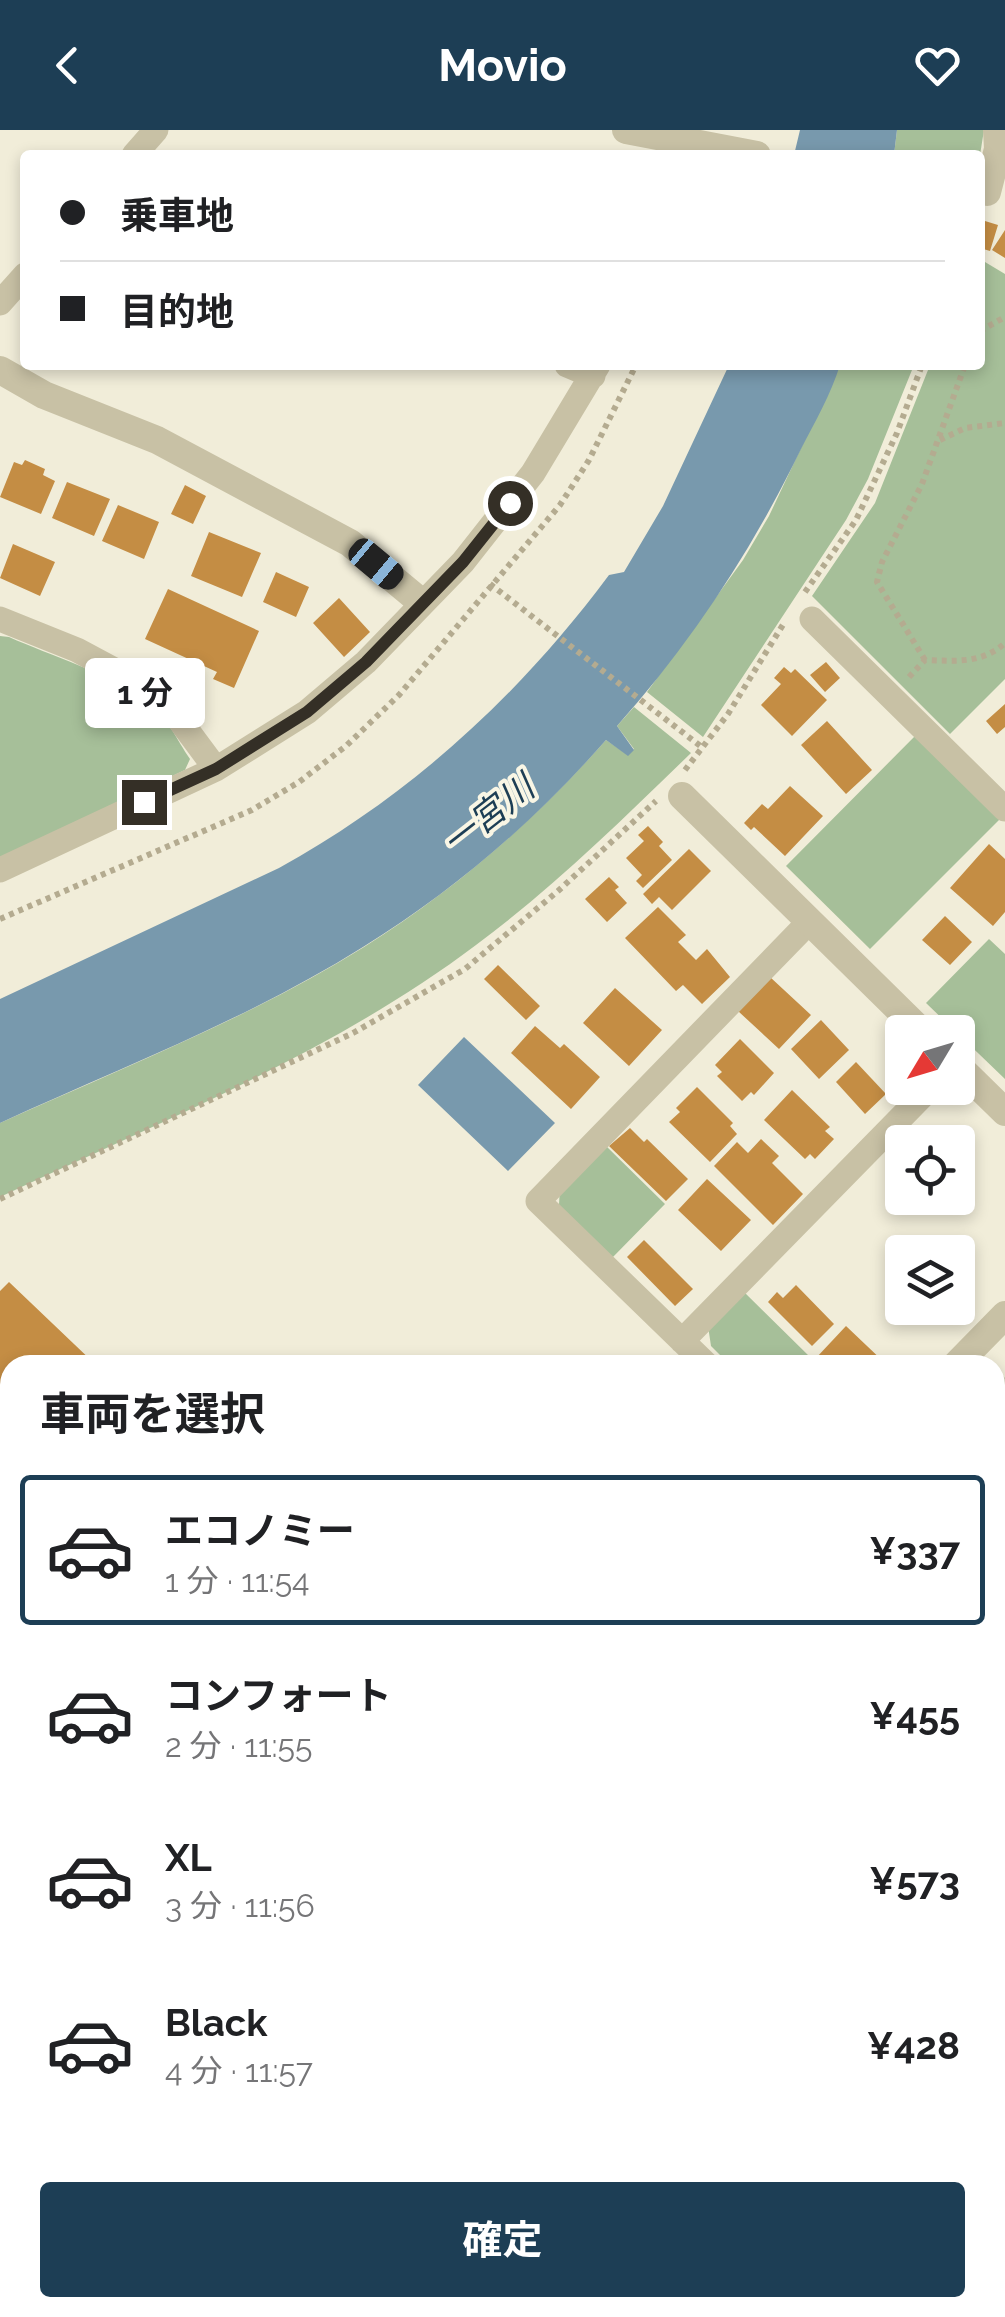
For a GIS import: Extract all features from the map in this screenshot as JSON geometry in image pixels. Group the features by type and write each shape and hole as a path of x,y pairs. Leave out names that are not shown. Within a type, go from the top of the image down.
{"street":[{"path":"138,150 156,130"},
{"path":"626,130 668,142 728,150"},
{"path":"991,194 998,130"},
{"path":"0,303 20,281"},
{"path":"0,370 44,395 157,440 350,543 422,602"},
{"path":"0,870 216,769 307,712 366,662 463,562 533,473 596,370"},
{"path":"799,613 1005,809"},
{"path":"0,619 78,650 161,695 216,769"},
{"path":"678,786 905,1015"},
{"path":"697,1355 538,1201 809,922"},
{"path":"975,1083 1005,1112"},
{"path":"682,1341 913,1105"},
{"path":"973,1355 1005,1315"}],"path":[{"path":"0,918 252,810 346,746 399,696 560,505 589,460 634,370"},
{"path":"0,1199 353,1034 464,969 678,786 799,613 856,520 897,433 920,370"},
{"path":"925,660 877,582 882,562 922,484 963,370"},
{"path":"939,441 964,428 1005,423"},
{"path":"490,584 702,748"},
{"path":"890,696 925,660 975,660 992,655 1005,643"}],"green space":[{"path":"897,130 984,130 981,150 895,150"},
{"path":"985,262 1005,274 1005,679 950,734 812,596 875,503 928,370 985,370"},
{"path":"838,370 912,370 868,479 846,520 703,737 647,692 743,560 769,516"},
{"path":"0,636 99,674 147,701 166,720 190,759 185,770 0,858"},
{"path":"634,707 691,753 505,923 421,984 305,1052 0,1197 0,1123 276,997 398,925 492,852 606,740 628,755 634,749 617,726"},
{"path":"917,734 1000,819 870,949 786,866"},
{"path":"989,939 1005,954 1005,1079 975,1050 975,1015 938,1015 926,1003"},
{"path":"603,1143 665,1204 612,1258 559,1205 560,1186"},
{"path":"743,1291 808,1355 720,1355 711,1346 708,1326"}],"water":[{"path":"800,130 897,130 895,150 795,150"},
{"name":"一宮川","path":"727,370 838,370 817,418 741,559 671,661 617,726 634,750 628,756 606,740 522,826 462,878 320,973 185,1041 0,1123 0,999 279,868 374,808 460,740 500,702 609,575 624,572 663,506"},
{"path":"464,1037 555,1123 508,1171 418,1085"}],"building":[{"path":"985,221 998,225 990,251 985,250"},
{"path":"1005,230 1005,258 992,250"},
{"path":"25,460 45,469 43,475 55,481 41,514 0,497 14,462 22,465"},
{"path":"67,482 110,499 94,536 52,518"},
{"path":"185,485 206,496 193,524 171,514"},
{"path":"118,505 159,522 144,559 102,541"},
{"path":"209,532 261,553 242,597 191,576"},
{"path":"13,544 55,562 40,596 0,578"},
{"path":"276,572 309,587 296,617 263,602"},
{"path":"168,589 259,631 234,688 213,679 217,672 145,639"},
{"path":"339,598 370,632 344,657 313,623"},
{"path":"826,662 840,678 825,692 810,675"},
{"path":"784,667 791,673 795,669 827,700 792,736 761,705 781,684 774,678"},
{"path":"1005,704 1005,727 997,734 986,721"},
{"path":"827,721 872,770 846,794 801,745"},
{"path":"790,786 823,816 785,856 754,827 751,830 744,823 762,804 768,809"},
{"path":"648,826 663,842 659,846 672,860 643,888 636,881 642,875 626,858 644,841 638,835"},
{"path":"989,844 1005,859 1005,912 993,926 950,888"},
{"path":"689,849 711,871 672,910 659,897 652,904 643,894"},
{"path":"609,877 627,903 607,922 585,899"},
{"path":"658,907 686,935 678,942 696,960 707,949 730,977 702,1004 683,985 676,991 625,938"},
{"path":"945,916 972,942 950,965 922,940"},
{"path":"498,965 540,1006 526,1020 484,979"},
{"path":"770,977 811,1015 779,1049 738,1011"},
{"path":"615,988 662,1030 629,1066 583,1023"},
{"path":"821,1020 849,1050 819,1079 791,1049"},
{"path":"535,1026 560,1048 564,1044 600,1077 571,1109 511,1053"},
{"path":"740,1039 774,1073 754,1095 751,1092 742,1101 717,1076 722,1072 715,1065"},
{"path":"856,1062 885,1095 865,1114 836,1082"},
{"path":"697,1087 733,1123 730,1126 737,1134 710,1162 669,1122 680,1112 676,1108"},
{"path":"792,1090 830,1127 825,1131 834,1139 815,1159 810,1154 805,1159 764,1120"},
{"path":"630,1128 688,1179 666,1201 609,1146"},
{"path":"761,1139 779,1156 772,1163 803,1194 773,1225 714,1166 737,1142 748,1153"},
{"path":"707,1179 751,1220 721,1251 678,1210"},
{"path":"644,1240 693,1289 675,1306 627,1257"},
{"path":"9,1282 86,1355 0,1355 0,1291"},
{"path":"796,1285 834,1324 812,1346 768,1302 777,1292 783,1298"},
{"path":"846,1326 876,1355 819,1355"}],"route":[{"path":"144,802 216,769 307,712 366,662 463,562 510,503"}]}
